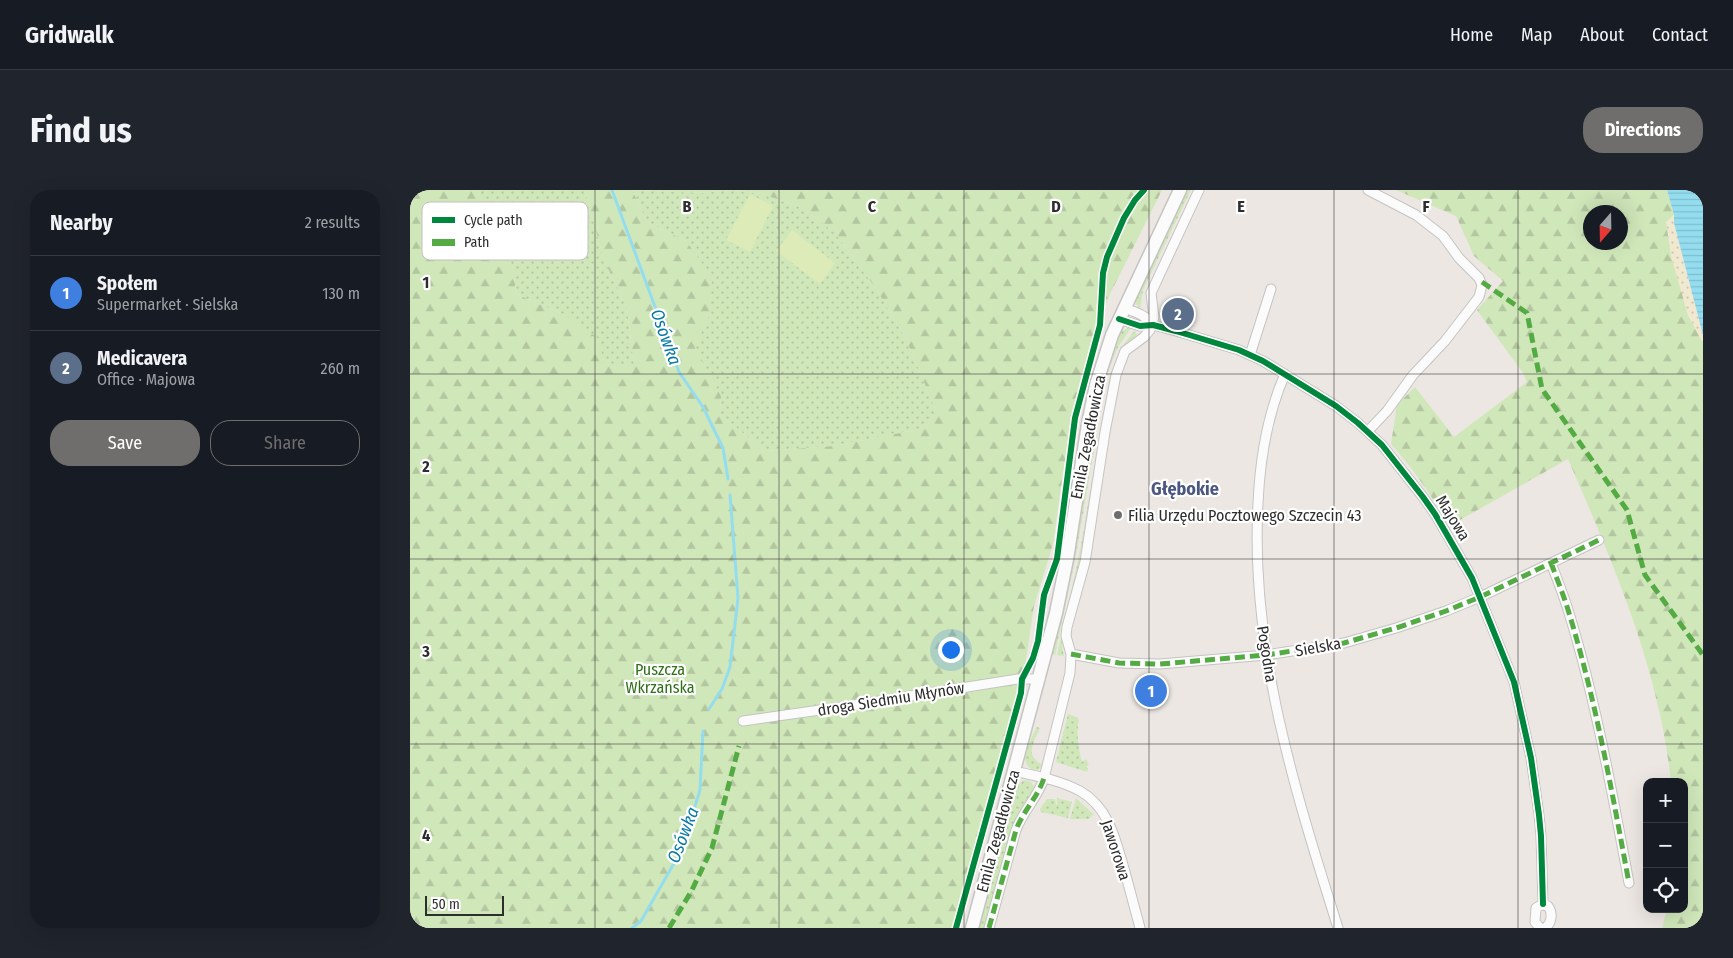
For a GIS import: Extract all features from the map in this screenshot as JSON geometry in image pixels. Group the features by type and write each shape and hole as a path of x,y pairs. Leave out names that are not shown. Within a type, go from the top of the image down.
{"main road":[{"name":"Emila Zegadłowicza","path":"972,928 1040,679 1056,613 1096,385 1108,346 1180,190"}],"street":[{"path":"989,928 1016,830 1041,787 1044,778 1070,673 1071,654 1066,636 1067,627 1085,562 1105,432 1116,375 1125,351 1144,337 1153,325 1151,293 1200,190"},
{"path":"1368,190 1416,215 1443,236 1459,258 1482,282 1482,293 1473,306 1445,342 1413,375 1386,411 1368,431"},
{"path":"1250,354 1271,289"},
{"name":"Majowa","path":"1122,314 1140,326 1153,325 1250,354 1342,410 1368,431 1394,460 1436,514 1462,559 1480,597 1511,674 1529,748 1541,836 1543,904"},
{"name":"Pogodna","path":"1285,374 1269,421 1263,454 1257,534 1259,586 1266,655 1274,693 1294,779 1338,928"},
{"name":"Sielska","path":"1071,654 1119,663 1147,664 1266,655 1337,644 1372,636 1480,597 1600,540"},
{"path":"1551,563 1569,612 1590,690 1613,796 1629,883"},
{"name":"droga Siedmiu Młynów","path":"742,721 1018,679 1040,679"},
{"name":"Jaworowa","path":"1014,770 1080,791 1098,804 1108,818 1114,835 1140,928"},
{"name":"Majowa","path":"1540,928 1535,922 1534,915 1536,908 1543,904"},
{"name":"Majowa","path":"1543,904 1548,906 1551,913 1550,922 1545,928"}],"green space":[{"name":"Puszcza Wkrzańska","path":"410,190 478,190 482,202 422,202 422,260 508,260 513,268 516,294 565,315 599,339 604,364 634,364 627,308 604,260 585,190 632,190 647,222 686,241 712,277 710,313 695,347 721,396 720,414 764,451 834,446 925,428 937,413 906,339 875,287 835,233 803,208 762,194 733,190 1162,190 1110,294 1098,324 1081,378 1071,416 1053,544 1034,606 1025,666 953,928 410,928"},
{"path":"478,190 585,190 604,260 627,308 634,364 604,364 565,315 516,294 513,268 508,260 588,260 588,202 482,202"},
{"path":"632,190 701,193 733,190 762,194 803,208 835,233 875,287 906,339 937,413 925,428 834,446 764,451 720,414 721,396 694,346 710,313 686,241 647,222"},
{"path":"634,190 733,190 701,193"},
{"path":"1186,190 1191,190 1143,290 1140,309 1135,300"},
{"path":"1396,190 1667,190 1674,215 1666,222 1688,315 1703,343 1703,928 1662,928 1666,913 1688,913 1688,778 1670,778 1665,740 1645,657 1617,577 1568,459 1451,525 1412,469 1391,444 1397,405 1415,387 1454,437 1527,382 1523,373 1477,310 1503,281 1474,256 1456,216"},
{"path":"750,194 773,206 750,252 726,240"},
{"path":"792,230 835,263 820,284 776,251"},
{"path":"1131,328 1118,347 1109,368 1076,555 1055,655 1052,654 1061,619 1097,402 1120,332"},
{"path":"1135,330 1137,335 1121,350 1111,377 1079,569 1065,621 1063,634 1064,656 1057,655 1079,556 1110,376 1120,349"},
{"path":"1068,714 1079,720 1079,746 1082,762 1086,759 1089,765 1086,767 1088,769 1087,772 1056,762"},
{"path":"1037,727 1040,728 1033,744 1032,753 1037,761 1043,765 1038,770 1033,770 1028,766 1025,756"},
{"path":"1024,780 1030,781 1035,788 1013,824 984,928 977,928 1015,788"},
{"path":"1057,798 1072,802 1068,818 1041,812 1040,809 1047,799 1055,799 1057,805"},
{"path":"1076,798 1095,816 1093,815 1089,819 1070,819"}],"sand":[{"path":"1674,215 1674,223 1703,335 1703,343 1688,315 1671,256 1666,222"}],"water":[{"path":"1667,190 1703,190 1703,335 1674,223 1674,215"}],"waterway":[{"name":"Osówka","path":"612,190 679,372 703,407 723,448 728,479"},
{"name":"Osówka","path":"709,709 722,689 730,667 738,598 730,495"},
{"name":"Osówka","path":"632,928 641,921 681,851 700,790 703,731"}],"marked path":[{"path":"1482,282 1527,313 1542,389 1627,510 1645,575 1703,655"},
{"path":"1071,654 1119,663 1160,664 1266,655 1344,643 1446,611 1480,597 1599,540"},
{"path":"1551,563 1579,646 1603,747 1629,883"},
{"path":"669,928 691,892 712,848 739,746"},
{"path":"989,928 1016,830 1044,778"}],"cycle path":[{"path":"956,928 1021,693 1022,679 1033,658 1038,641 1044,595 1057,559 1075,418 1100,325 1103,273 1107,257 1124,218 1135,200 1144,190"},
{"path":"1119,319 1140,326 1153,325 1176,331 1239,350 1263,361 1336,406 1358,423 1382,445 1423,497 1472,578 1514,682 1531,758 1539,815 1543,904"}],"place":[{"name":"Medicavera","path":"1178,314"},
{"name":"Filia Urzędu Pocztowego Szczecin 43","path":"1118,515"},
{"name":"Społem","path":"1151,691"}],"district":[{"name":"Głębokie","path":"1185,489"}]}
